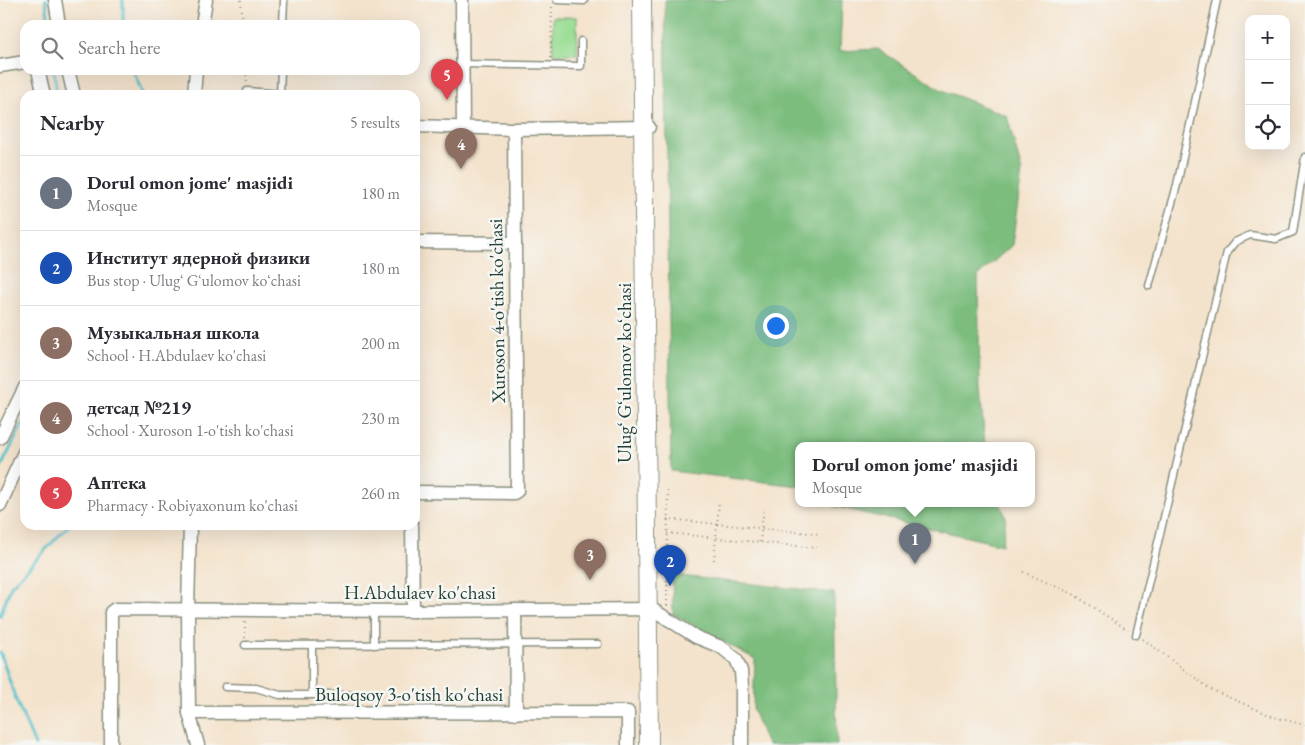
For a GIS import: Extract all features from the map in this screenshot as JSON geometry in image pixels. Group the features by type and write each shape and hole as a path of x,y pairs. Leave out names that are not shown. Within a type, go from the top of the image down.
{"main road":[{"name":"Ulugʻ Gʻulomov koʻchasi","path":"642,0 646,127"},
{"name":"Ulugʻ Gʻulomov koʻchasi","path":"648,0 646,127 649,745"},
{"name":"Ulugʻ Gʻulomov koʻchasi","path":"649,609 653,745"}],"street":[{"path":"55,0 58,20"},
{"path":"203,20 206,0"},
{"path":"462,0 463,127"},
{"path":"0,66 20,63"},
{"path":"39,75 43,90"},
{"path":"69,75 73,90"},
{"path":"194,90 196,75"},
{"path":"420,126 514,130 646,127"},
{"name":"Xuroson 4-o'tish ko'chasi","path":"420,492 514,493 517,491 514,130"},
{"path":"420,242 515,243"},
{"path":"0,438 20,397"},
{"path":"0,505 20,461"},
{"path":"190,530 189,713 198,745"},
{"path":"412,530 412,611"},
{"name":"H.Abdulaev ko'chasi","path":"111,745 112,610 115,609 412,611 649,609"},
{"path":"649,609 696,637 721,646 736,658 741,672 742,745"},
{"path":"514,610 516,713"},
{"name":"Buloqsoy 3-o'tish ko'chasi","path":"189,713 628,712 628,745"}],"lane":[{"path":"283,20 284,0"},
{"path":"557,0 584,1"},
{"path":"1149,286 1177,185 1217,0"},
{"path":"462,64 581,66 581,40"},
{"path":"280,90 281,75"},
{"path":"1136,634 1227,252 1235,242 1250,235 1276,239 1293,232 1305,158"},
{"path":"374,611 374,645"},
{"path":"245,645 598,644"},
{"path":"312,645 312,695"},
{"path":"225,687 256,688 280,696 365,695"}],"path":[{"path":"241,0 243,20"},
{"path":"551,65 552,0"},
{"path":"246,75 248,90"},
{"path":"667,619 668,487"},
{"path":"714,560 718,502"},
{"path":"760,542 764,507"},
{"path":"667,519 819,534"},
{"path":"667,533 818,548"},
{"path":"1023,572 1073,594 1136,634 1210,689 1274,717 1305,725"},
{"path":"245,645 246,610"}],"green space":[{"path":"665,0 842,0 840,51 878,49 940,89 1007,116 1022,172 1012,245 978,276 980,389 985,442 795,442 795,486 671,471"},
{"path":"553,17 577,17 577,54 553,54"},
{"path":"837,507 1002,507 1006,517 1002,545"},
{"path":"672,575 834,593 837,745 767,745 753,710 755,659 673,614"}],"waterway":[{"path":"46,0 48,20"},
{"path":"123,0 123,20"},
{"path":"55,75 56,90"},
{"path":"135,75 141,90"},
{"path":"0,469 20,429"},
{"path":"0,616 11,586 64,530"},
{"path":"0,652 16,700 35,745"}],"place":[{"name":"Аптека","path":"447,100"},
{"name":"детсад №219","path":"461,169"},
{"name":"Dorul omon jome' masjidi","path":"915,564"},
{"name":"Музыкальная школа","path":"590,580"},
{"name":"Институт ядерной физики","path":"670,586"}]}
